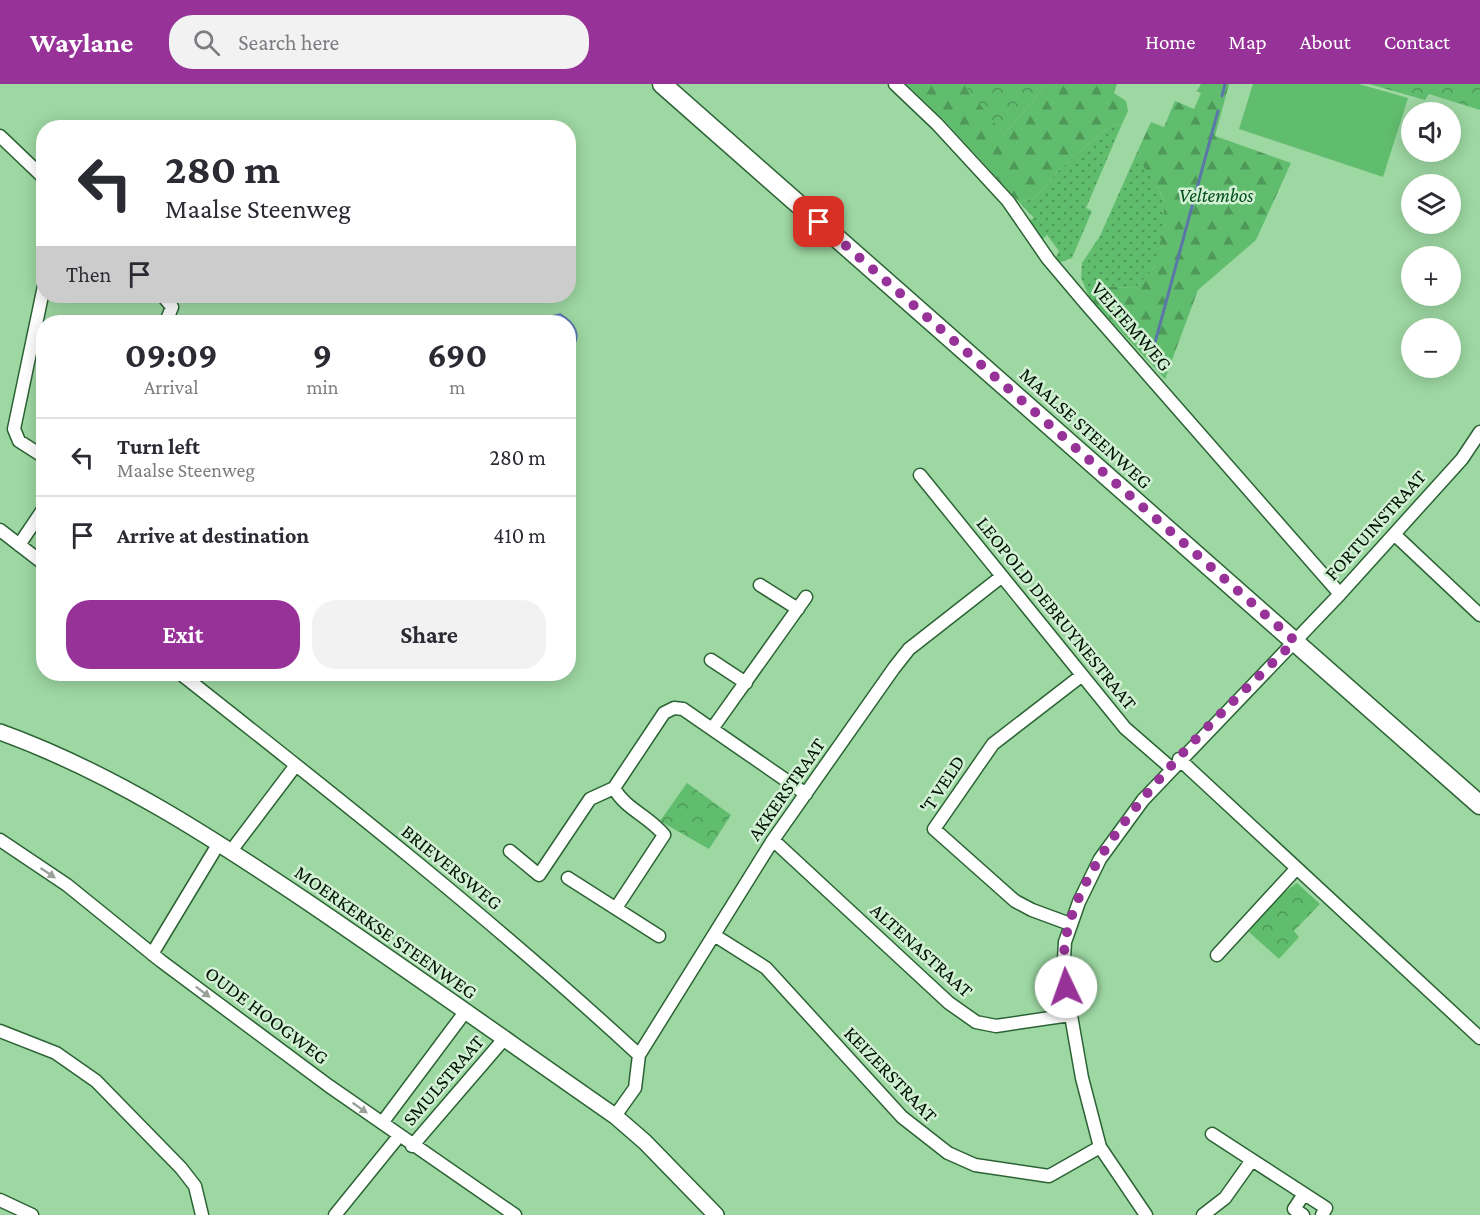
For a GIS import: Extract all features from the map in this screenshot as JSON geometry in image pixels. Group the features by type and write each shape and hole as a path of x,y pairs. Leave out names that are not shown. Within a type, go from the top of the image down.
{"main road":[{"name":"MAALSE STEENWEG","path":"662,84 1480,805"}],"street":[{"name":"VELTEMWEG","path":"895,84 938,124 1008,201 1048,259 1079,297 1340,594"},
{"path":"0,136 36,170"},
{"path":"36,324 14,429 19,441 36,452"},
{"name":"FORTUINSTRAAT","path":"1146,1215 1100,1147 1091,1119 1070,1015 1064,959 1070,924 1088,882 1106,849 1131,814 1175,763 1340,594 1462,459 1480,432"},
{"name":"LEOPOLD DEBRUYNESTRAAT","path":"920,475 1125,728 1175,763 1296,869 1480,1038"},
{"path":"19,545 36,520"},
{"path":"0,530 36,558"},
{"path":"1394,534 1480,615"},
{"name":"AKKERSTRAAT","path":"639,1055 773,840 909,649 1001,577"},
{"path":"760,585 798,609"},
{"path":"712,729 806,597"},
{"path":"711,660 746,684"},
{"name":"'T VELD","path":"1070,924 1015,901 934,829 993,744 1081,676"},
{"name":"BRIEVERSWEG","path":"191,681 564,985 639,1055"},
{"path":"510,851 539,875 590,799 614,788 664,713 674,708 683,710 806,794"},
{"name":"MOERKERKSE STEENWEG","path":"0,732 81,765 225,847 615,1116 645,1142 716,1215"},
{"path":"152,954 225,847 296,765"},
{"path":"614,788 621,800 658,827 664,835 616,908"},
{"name":"OUDE HOOGWEG","path":"0,840 67,885 152,954 412,1146 515,1215"},
{"name":"ALTENASTRAAT","path":"773,840 949,1003 976,1022 996,1026 1070,1015"},
{"path":"1216,955 1296,869"},
{"path":"568,879 659,936"},
{"name":"KEIZERSTRAAT","path":"714,935 766,968 902,1117 914,1129 948,1153 975,1165 1049,1176 1100,1147"},
{"path":"382,1123 465,1012"},
{"path":"0,1031 56,1053 96,1081 181,1168 195,1186 202,1215"},
{"name":"SMULSTRAAT","path":"412,1146 504,1039"},
{"path":"615,1116 635,1088 639,1055"},
{"path":"1212,1134 1326,1208 1322,1215"},
{"path":"336,1215 399,1136"},
{"path":"1203,1215 1225,1198 1252,1160"},
{"path":"1303,1215 1294,1209 1304,1194"},
{"path":"0,1200 32,1215"}],"green space":[{"path":"906,84 970,84 968,88 1004,135 1047,84 1117,84 1114,93 1126,101 1128,111 1122,124 1111,125 1060,169 1035,198 1019,202 942,118"},
{"path":"970,84 1047,84 1004,135 967,88"},
{"name":"Veltembos","path":"1201,84 1229,84 1215,136 1291,163 1256,240 1198,290 1165,379 1090,298 1098,286 1135,288 1154,268 1162,235 1164,211 1162,195 1144,167 1139,148 1151,122 1164,127 1175,101 1194,109 1201,93 1197,91"},
{"path":"1253,84 1359,84 1408,98 1407,102 1401,102 1401,120 1383,177 1239,129"},
{"path":"1369,84 1480,84 1480,110 1461,104 1461,102 1429,94 1425,100"},
{"path":"1122,124 1086,208 1092,211 1072,258 1061,262 1055,259 1059,251 1047,235 1042,240 1028,221 1034,218 1019,202 1035,198 1060,169 1111,125"},
{"path":"1139,148 1163,201 1163,231 1157,260 1150,273 1135,288 1098,286 1090,298 1081,278 1082,263 1100,236"},
{"path":"687,783 731,815 709,849 660,821"},
{"path":"1297,883 1320,904 1294,931 1299,937 1279,959 1249,932 1270,905"}],"waterway":[{"path":"1222,96 1225,84"},
{"path":"1153,350 1218,111"}],"route":[{"path":"819,222 1295,641 1179,759 1112,840 1078,902 1070,924 1065,942 1066,987"}]}
